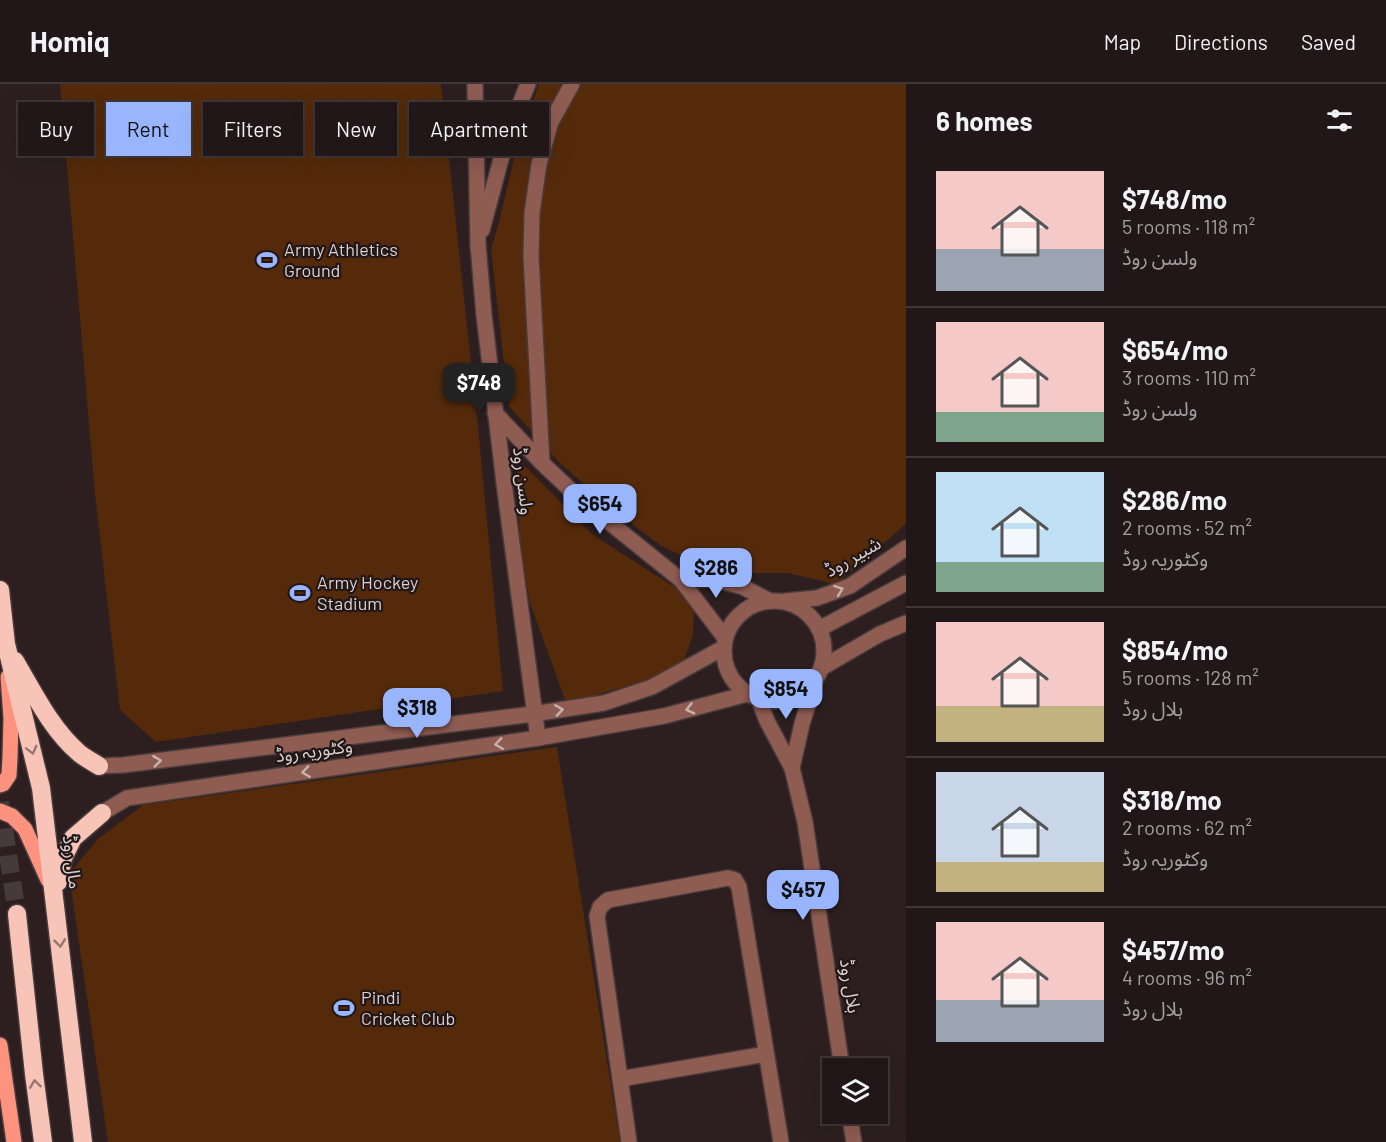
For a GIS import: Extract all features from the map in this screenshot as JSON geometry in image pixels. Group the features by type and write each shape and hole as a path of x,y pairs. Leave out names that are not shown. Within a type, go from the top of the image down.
{"highway":[{"name":"مال روڈ","path":"0,590 3,647 41,788 83,1142"},
{"path":"3,647 64,739 81,755 99,766"},
{"path":"55,896 63,858 73,838 102,813"},
{"path":"17,914 43,1142"}],"main road":[{"path":"0,785 9,775 11,718 3,647"},
{"path":"0,811 12,816 25,830 55,896"},
{"path":"0,1045 14,1142"}],"street":[{"name":"ولسن روڈ","path":"475,84 478,245 483,315 538,738"},
{"path":"478,245 508,133 528,84"},
{"path":"542,463 531,257 532,213 539,164 551,122 572,84"},
{"path":"495,413 579,498 681,580 724,643 726,666 734,682 753,697 790,700 815,681 823,667 824,647 819,629 804,611 743,587 713,579 681,580"},
{"name":"شبیر روڈ","path":"776,601 817,598 850,586 906,548"},
{"path":"819,629 906,583"},
{"path":"724,643 735,620 751,607 776,601"},
{"path":"823,667 880,634 906,622"},
{"name":"وکٹوریہ روڈ","path":"99,766 135,764 534,714 604,703 652,687 724,643"},
{"name":"ہلال روڈ","path":"792,768 815,681"},
{"name":"وکٹوریہ روڈ","path":"102,813 127,798 538,738 664,716 753,697"},
{"name":"ہلال روڈ","path":"753,697 792,768 805,822 841,1058"},
{"path":"616,1142 628,1135 597,916 600,907 608,900 728,878 735,880 739,887 781,1142"},
{"path":"620,1079 766,1054"},
{"path":"851,1124 854,1142"}],"shaded area":[{"path":"60,84 441,84 443,102 409,102 409,156 449,156 503,691 156,742 120,710 95,494 66,156 94,156 94,102 62,102"},
{"path":"539,84 906,84 906,524 836,584 787,573 717,573 660,545 607,505 558,461 509,406 491,250 515,156 549,156 549,102 533,102"},
{"path":"521,466 526,467 593,535 679,590 694,607 693,635 682,665 653,683 626,686 566,702 530,603 520,547 517,469"},
{"name":"Pindi Cricket Club","path":"557,747 620,1142 108,1142 69,874 98,839 143,805"}],"tunnel":[{"path":"0,802 17,914"}],"place":[{"name":"Army Athletics Ground","path":"267,260"},
{"name":"Army Hockey Stadium","path":"300,593"},
{"name":"Pindi Cricket Club","path":"344,1008"}]}
